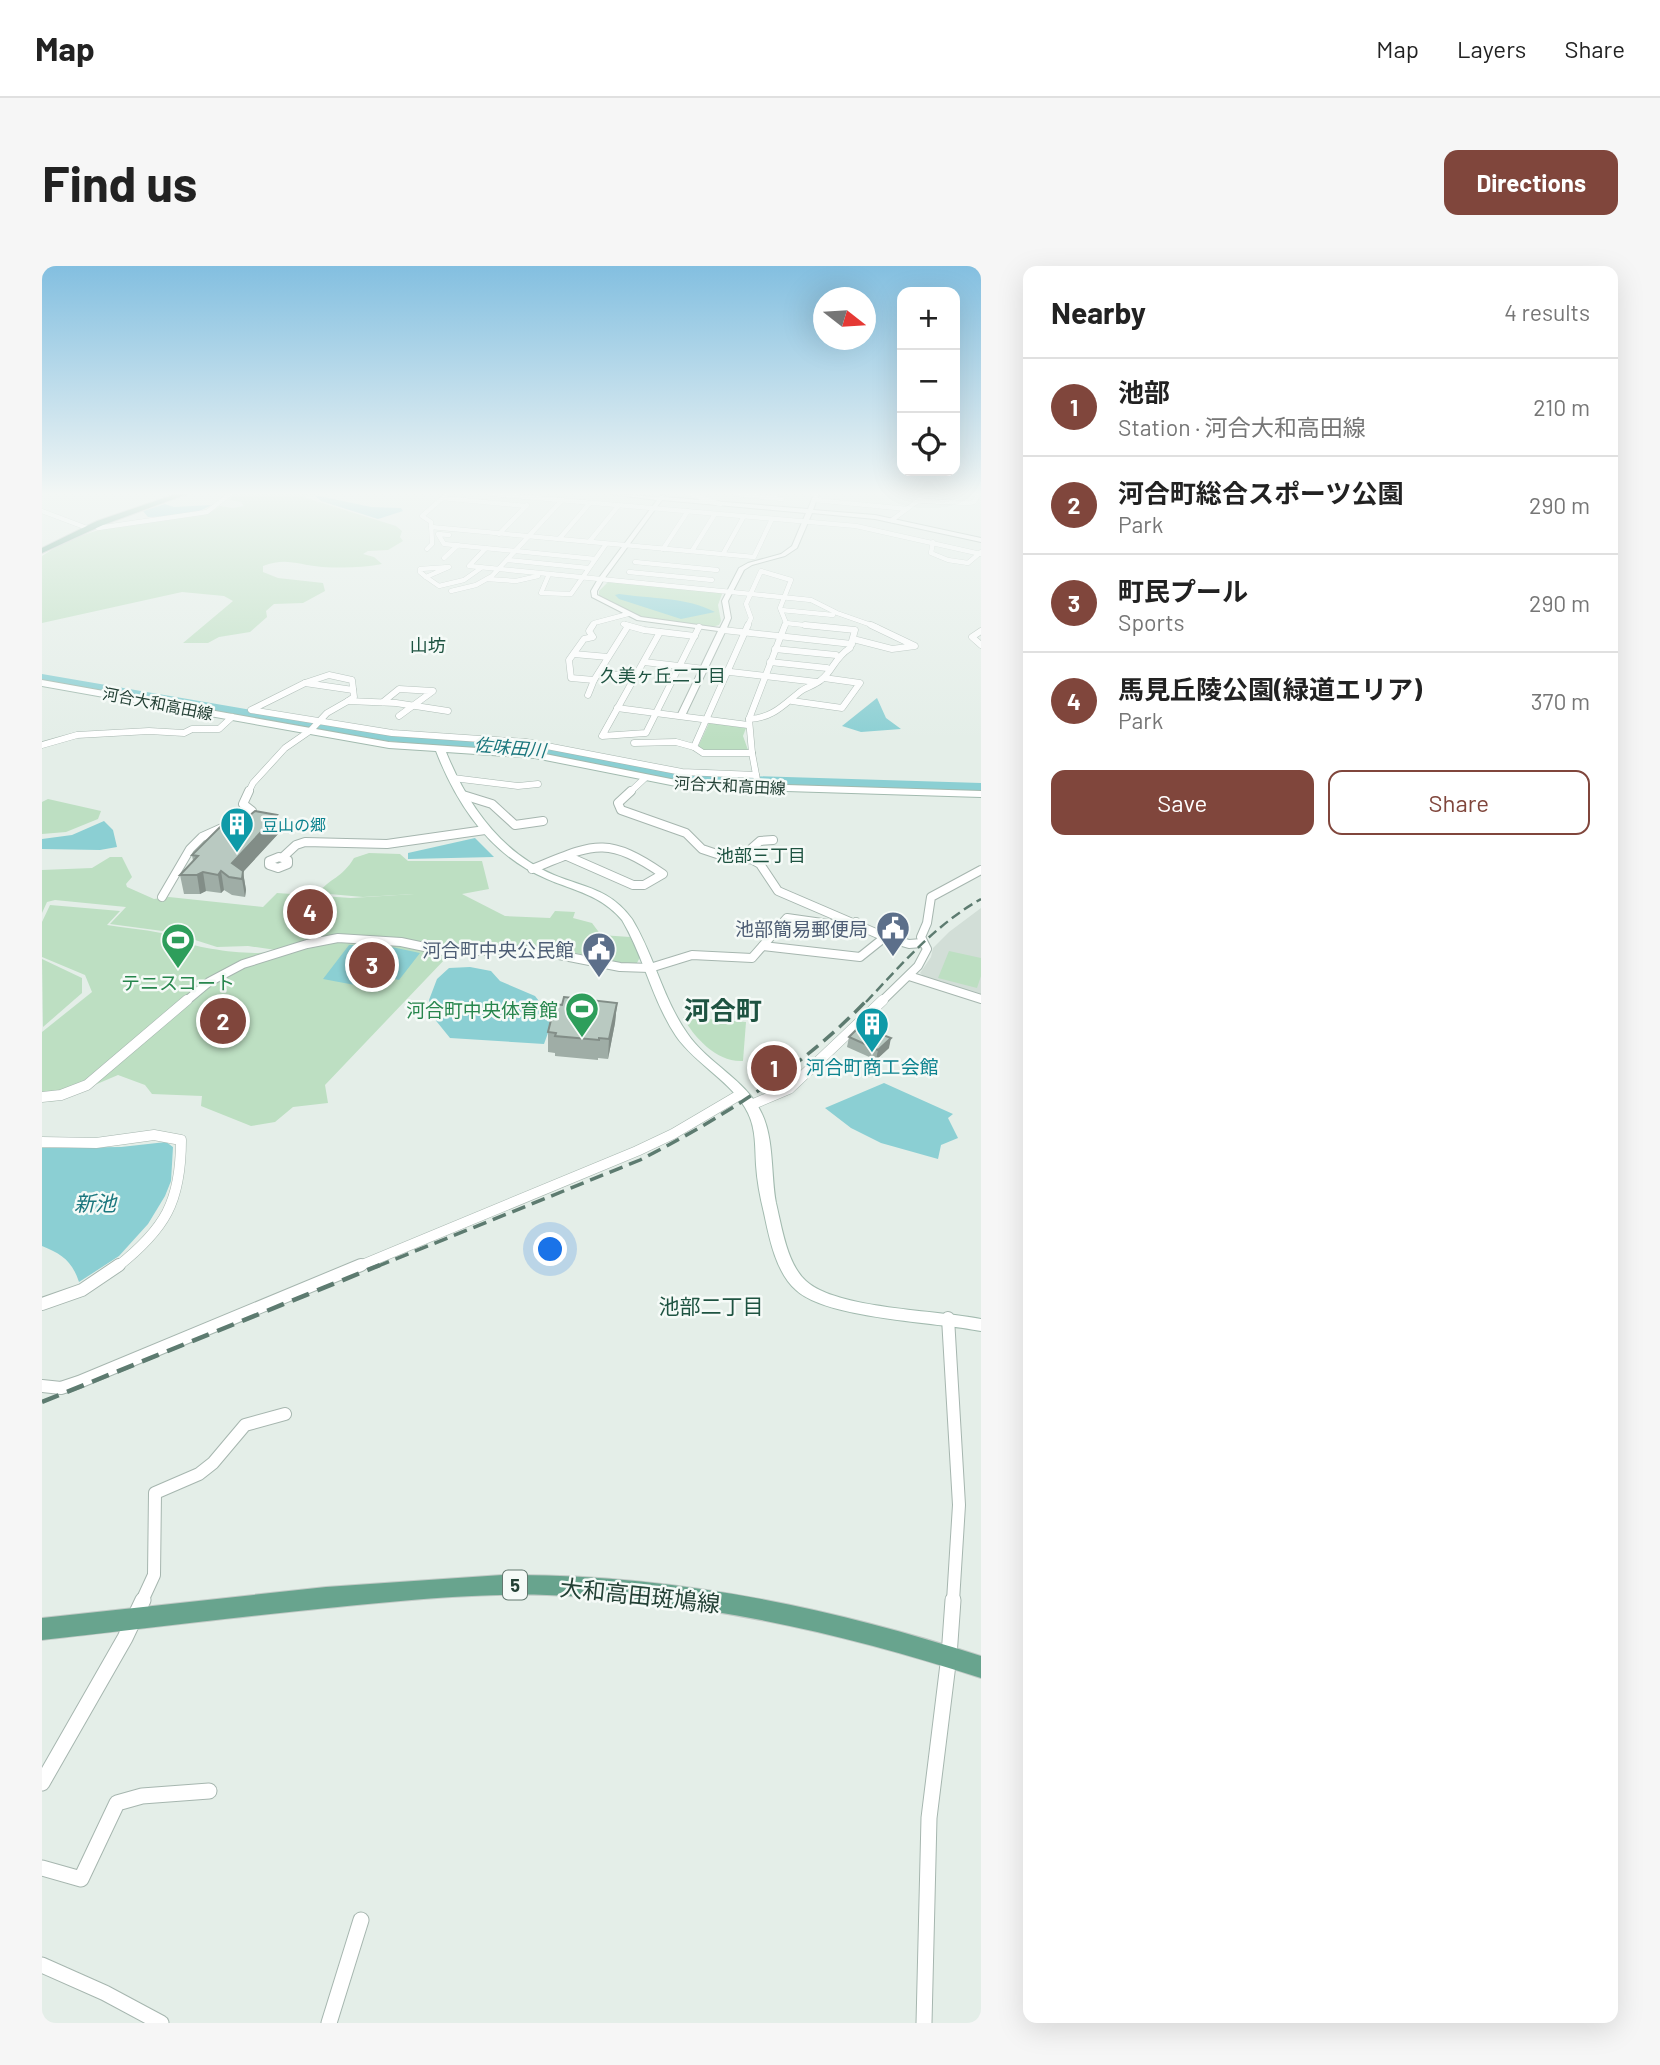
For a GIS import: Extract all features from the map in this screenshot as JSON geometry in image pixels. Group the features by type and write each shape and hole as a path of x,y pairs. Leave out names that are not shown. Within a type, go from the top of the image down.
{"main road":[{"name":"河合大和高田線","path":"42,682 389,745 534,755 686,785 981,794"},
{"path":"440,749 463,795 485,830 501,848 532,869 593,892 619,909 681,1035 746,1100 759,1121 767,1193 794,1280 810,1293 834,1302 981,1325"},
{"name":"大和高田斑鳩線","path":"42,1629 447,1587 545,1585 620,1589 787,1613 876,1634 981,1667"}],"street":[{"path":"426,577 439,586 470,576"},
{"path":"451,592 491,576"},
{"path":"487,579 516,581 540,576"},
{"path":"548,576 541,593 544,595 570,594 580,577"},
{"path":"570,576 601,579 622,582 811,600 824,608 902,636 915,646 892,649 852,641 649,621 628,614 594,596 594,591 601,579 603,576"},
{"path":"622,582 626,576"},
{"path":"670,576 712,580"},
{"path":"707,590 714,576"},
{"path":"679,720 728,618 725,601 739,576"},
{"path":"694,747 751,618 746,604 759,576"},
{"path":"759,788 747,736 749,722 786,623 781,610 783,597 791,580 778,576"},
{"path":"781,610 850,617"},
{"path":"594,680 571,678 569,660 584,639 593,637 589,631 594,624 628,614"},
{"path":"610,620 628,626 695,636"},
{"path":"617,708 656,713 679,720 749,722 771,716 807,687 821,680 836,656 850,648 855,630 786,623"},
{"path":"588,695 594,680 628,626"},
{"path":"660,632 602,736 646,733 699,628"},
{"path":"981,631 972,637 981,645"},
{"path":"775,649 836,656"},
{"path":"574,654 608,657"},
{"path":"644,662 765,676 860,683 842,708 792,701"},
{"path":"770,662 827,668"},
{"path":"599,673 635,677"},
{"path":"162,897 190,849 202,837 251,815 252,811 243,804 253,783 285,748 311,730 321,720 327,713 354,697 352,680 329,675 305,683 251,710 321,720 392,733 526,742 682,772 757,775"},
{"path":"305,683 353,690"},
{"path":"383,702 389,693 404,685 433,691 399,716"},
{"path":"348,701 383,702 448,712"},
{"path":"828,718 836,709"},
{"path":"42,746 52,740 77,735 149,731 184,733 192,729 219,729 232,717"},
{"path":"634,743 676,742 703,752 752,753"},
{"path":"453,778 518,786 538,785"},
{"path":"645,778 618,803 621,810 686,833 702,849 735,860 751,859 760,864 778,891 856,922 885,937 909,944 922,943"},
{"path":"463,795 496,804 507,813 515,825"},
{"path":"507,831 515,825 543,821"},
{"path":"283,857 296,845 305,842 387,844 485,830"},
{"path":"751,859 752,848 760,841 773,840"},
{"path":"532,869 567,856 600,846 663,874 644,885 633,885 567,856"},
{"path":"42,1395 577,1177 746,1100 789,1089 918,966 927,949 921,937 927,923 931,897 981,870"},
{"path":"42,1097 61,1095 87,1086 209,982 243,964 307,944 338,938 369,939 401,942 453,953 504,949 540,951 620,967 650,968 692,955 752,958 787,918 850,927 856,922"},
{"path":"763,946 860,957 885,937"},
{"path":"909,976 981,999"},
{"path":"42,1142 104,1143 164,1135 172,1135 181,1140 179,1187 172,1207 135,1252 85,1289 68,1297 46,1300 42,1304"},
{"path":"924,2023 929,1818 949,1656 959,1505 947,1318"},
{"path":"42,1386 61,1388"},
{"path":"42,1783 135,1619 153,1574 155,1493 199,1474 213,1463 246,1425 285,1414"},
{"path":"42,1868 81,1879 117,1803 142,1796 209,1791"},
{"path":"329,2023 361,1920"},
{"path":"42,1965 105,1993 161,2023"}],"shaded area":[{"path":"981,908 981,997 926,978 920,973 931,957 933,948"}],"green space":[{"path":"42,576 273,576 323,583 325,591 303,603 274,604 266,611 267,617 250,632 219,637 208,643 183,643 233,601 224,596 182,592 42,623"},
{"path":"609,581 720,592 722,594 718,605 721,621 719,625 712,627 668,622 624,611 599,595 599,591"},
{"path":"709,723 746,728 743,736 748,750 702,750 698,747"},
{"path":"48,799 101,811 98,819 66,832 42,834 42,802"},
{"path":"369,853 400,854 408,861 482,861 489,889 462,894 505,916 550,918 555,911 575,912 573,918 592,923 601,935 630,937 640,957 637,963 628,965 581,954 475,944 483,948 457,952 446,958 325,1085 328,1103 293,1107 275,1122 251,1126 201,1106 202,1096 152,1094 145,1085 118,1075 57,1101 42,1102 42,1032 92,992 85,975 42,957 42,922 50,905 120,911 107,925 163,933 198,946 256,953 276,950 248,946 217,947 170,932 110,924 126,907 55,900 47,902 42,913 42,870 92,868 110,857 122,857 132,877 126,884 127,887 154,899 169,897 263,907 277,893 351,898 414,894 363,897 318,893 345,870 354,858"},
{"path":"949,951 981,958 981,976 977,988 938,978"},
{"path":"42,959 82,978 82,993 43,1027"},
{"path":"683,1017 746,1022 743,1061 725,1058 708,1048"}],"water":[{"path":"615,595 681,601 715,612 681,619 619,599"},
{"path":"877,698 886,718 901,729 861,732 842,726"},
{"path":"104,821 113,830 117,847 100,850 42,849 42,839 72,835"},
{"path":"475,838 494,857 408,859 408,853"},
{"path":"349,945 382,945 420,953 399,980 386,977 376,989 323,979"},
{"path":"470,967 491,971 500,981 535,996 553,1019 544,1044 450,1038 433,1017 429,1000 437,979 449,968"},
{"path":"884,1083 953,1114 948,1118 958,1138 941,1145 938,1159 881,1143 851,1128 825,1108"},
{"name":"新池","path":"166,1142 173,1147 171,1181 148,1224 119,1256 79,1282 65,1259 42,1246 42,1148 121,1147"}],"building":[{"path":"255,811 277,815 232,863 243,871 242,879 229,877 221,871 218,875 203,872 197,875 180,875 198,856 192,855 233,814 249,816"},
{"path":"564,997 617,1003 609,1039 555,1036 556,1033 548,1032 555,1004 562,1005"},
{"path":"860,1026 891,1038 878,1050 849,1037"}],"waterway":[{"name":"佐味田川","path":"42,678 386,737 545,750 684,778 981,787"}],"railway":[{"path":"866,1002 934,933 981,899"},
{"path":"376,1267 640,1160 671,1144 731,1109 789,1069 867,1000"},
{"path":"42,1402 380,1265"}],"place":[{"name":"豆山の郷","path":"237,854"},
{"name":"馬見丘陵公園(緑道エリア)","path":"310,912"},
{"name":"池部簡易郵便局","path":"893,958"},
{"name":"町民プール","path":"372,965"},
{"name":"テニスコート","path":"178,970"},
{"name":"河合町中央公民館","path":"599,979"},
{"name":"河合町総合スポーツ公園","path":"223,1021"},
{"name":"河合町中央体育館","path":"582,1039"},
{"name":"河合町商工会館","path":"872,1054"},
{"name":"池部","path":"774,1068"}],"district":[{"name":"山坊","path":"428,645"},
{"name":"久美ヶ丘二丁目","path":"663,675"},
{"name":"池部三丁目","path":"761,855"},
{"name":"河合町","path":"723,1009"},
{"name":"池部二丁目","path":"711,1305"}]}
